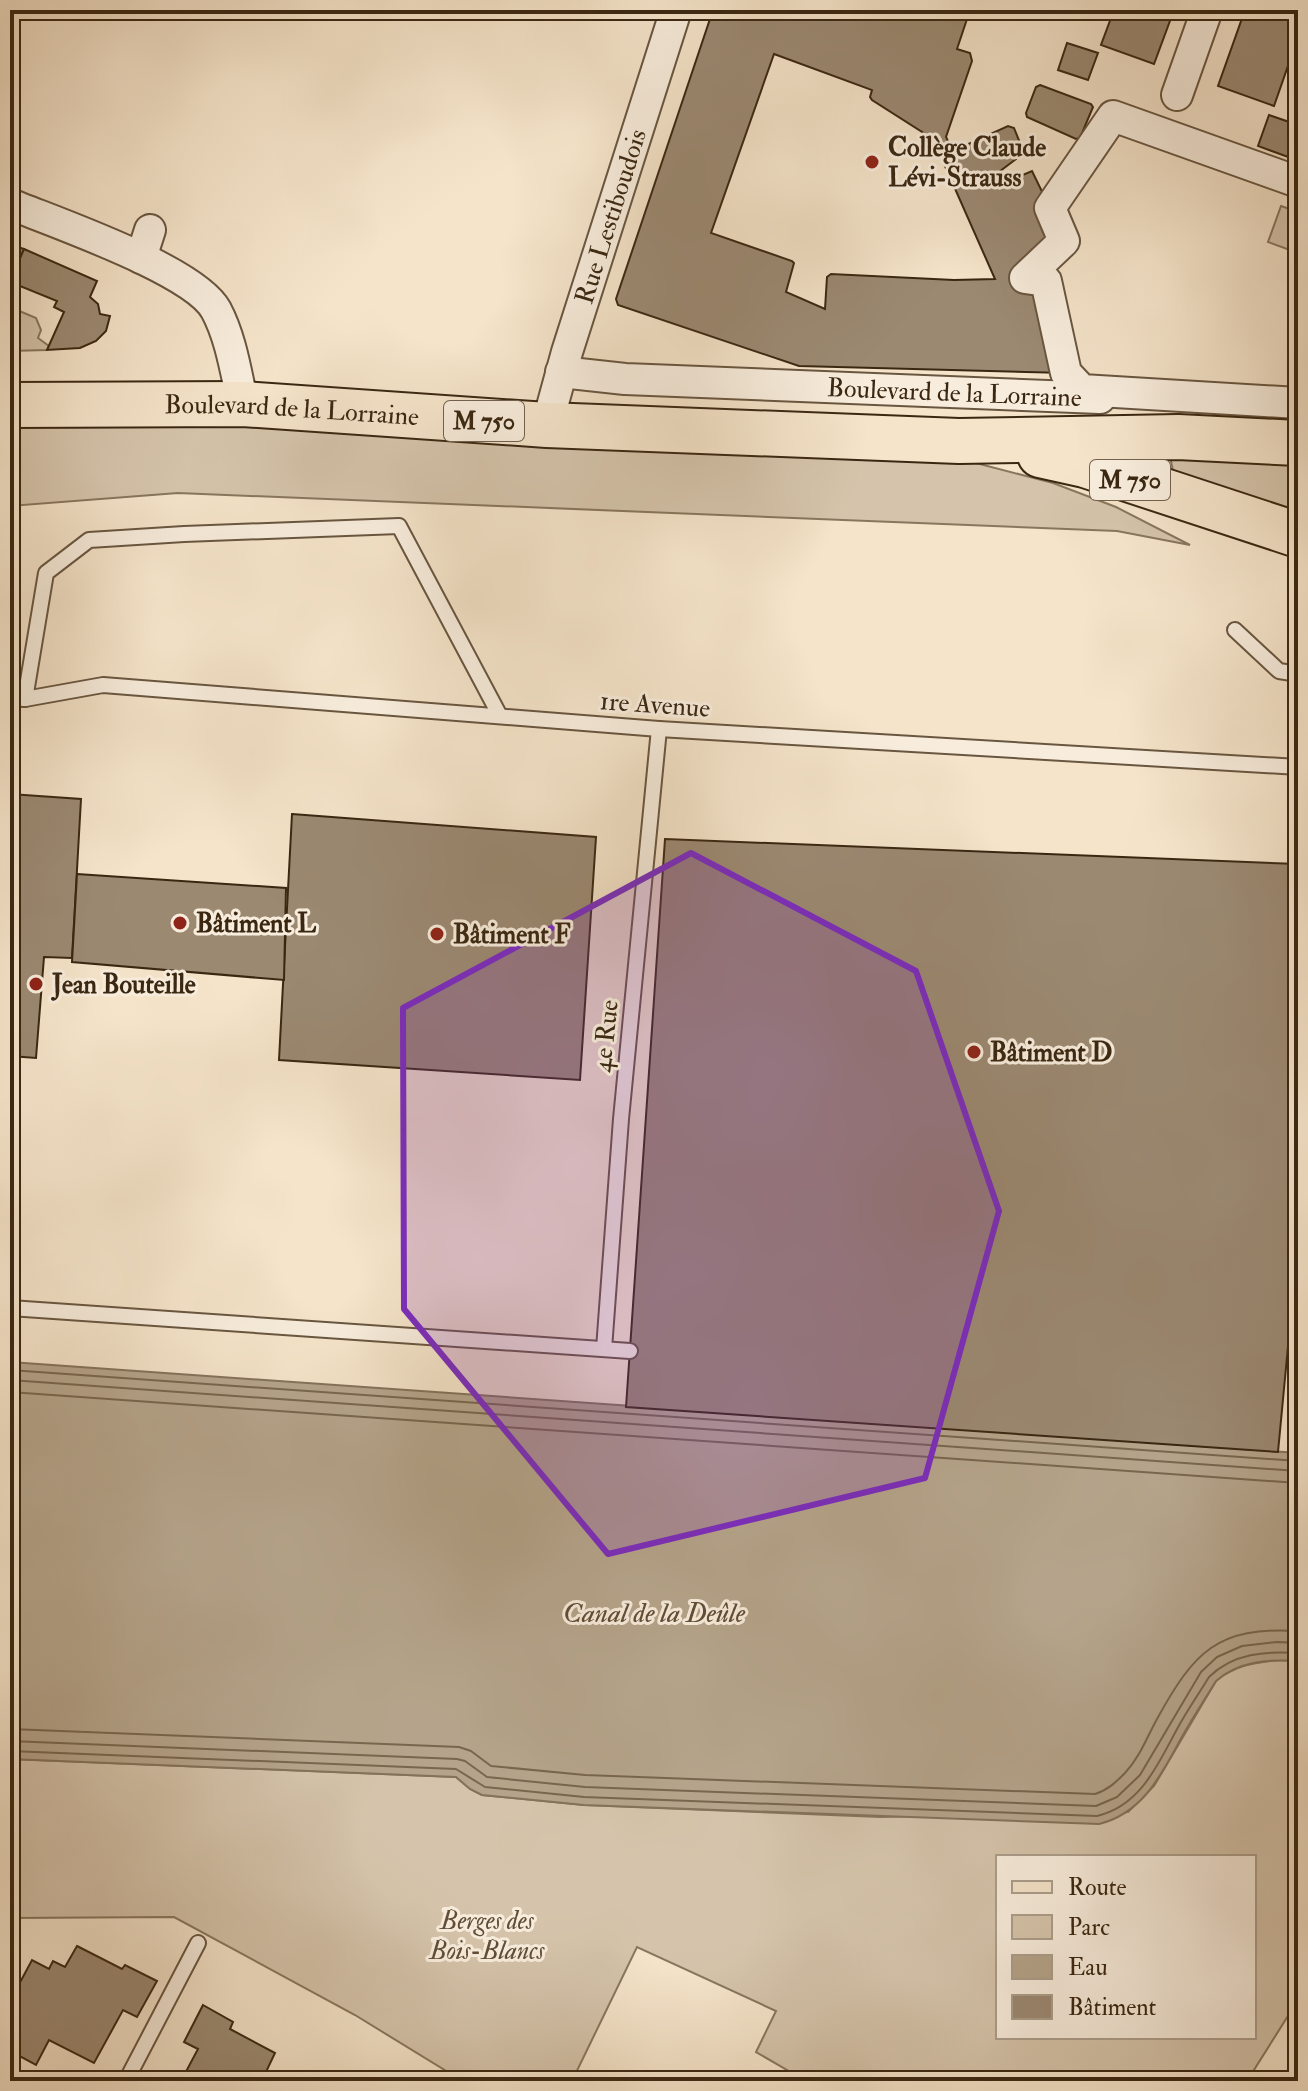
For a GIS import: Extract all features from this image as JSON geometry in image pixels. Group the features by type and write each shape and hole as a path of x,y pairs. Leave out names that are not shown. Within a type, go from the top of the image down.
{"main road":[{"name":"Boulevard de la Lorraine","path":"10,405 243,404 547,425 959,441 1178,437 1298,443"},
{"name":"Boulevard de la Lorraine","path":"959,441 1085,465 1298,535"}],"street":[{"name":"Rue Lestiboudois","path":"547,425 676,10"},
{"path":"1177,95 1207,10"},
{"path":"1298,182 1113,116 1050,208 1064,241 1025,278 1046,281 1066,373 1082,390 1298,405"},
{"path":"10,204 141,258 203,293 215,308 222,325 243,404"},
{"path":"141,258 150,230"},
{"name":"Boulevard de la Lorraine","path":"561,372 625,379 1298,405"}],"lane":[{"path":"18,698 46,573 89,540 399,526 500,716"},
{"path":"1235,630 1279,671 1298,674"},
{"name":"1re Avenue","path":"18,698 103,685 659,729 1298,767"},
{"name":"4e Rue","path":"604,1349 621,1119 659,729"},
{"path":"10,1308 630,1351"},
{"path":"126,2081 198,1943"}],"highlighted area":[{"path":"691,853 916,971 999,1211 925,1478 608,1554 404,1309 403,1008"}],"green space":[{"path":"1281,206 1298,212 1298,253 1268,242"},
{"path":"10,307 36,318 41,330 38,338 49,346 47,350 10,351"},
{"path":"10,418 199,421 976,463 1053,483 1116,507 1190,545 1117,531 178,493 10,506"},
{"path":"1177,454 1298,459 1298,513 1173,471 1171,461"},
{"name":"Berges des Bois-Blancs","path":"1298,1661 1298,2000 1247,2081 806,2081 756,2052 776,2011 637,1947 572,2081 455,2081 451,2074 355,2015 174,1917 10,1918 10,1759 456,1777 482,1795 584,1805 880,1817 1128,1812 1154,1786 1216,1681 1238,1668"}],"water":[{"name":"Canal de la Deûle","path":"10,1362 1298,1453 1298,1661 1276,1660 1244,1665 1216,1681 1150,1790 1128,1811 1099,1824 584,1805 482,1795 456,1777 10,1759"}],"building":[{"path":"713,10 970,10 957,49 970,53 972,61 946,137 953,151 1008,126 1014,128 1024,153 991,178 995,187 1032,171 1050,208 1043,279 1066,373 799,366 618,305 616,299","holes":["774,54 872,90 872,100 933,139 995,279 831,274 827,277 825,309 786,292 792,261 711,233"]},
{"path":"1114,10 1174,10 1154,64 1101,45"},
{"path":"1245,10 1298,10 1298,37 1274,106 1218,86"},
{"path":"1067,43 1098,53 1088,80 1058,70"},
{"path":"1040,85 1091,104 1093,107 1080,138 1076,139 1027,117 1036,87"},
{"path":"1269,115 1298,125 1288,157 1258,146"},
{"path":"10,244 24,249 10,282"},
{"path":"24,249 97,281 90,297 98,304 100,314 110,316 106,331 96,341 80,348 47,350 64,312 54,307 57,301 10,282"},
{"path":"10,794 81,799 72,958 44,957 36,1058 10,1056"},
{"name":"Bâtiment F","path":"292,814 596,837 580,1080 279,1060"},
{"name":"Bâtiment D","path":"665,839 1298,864 1298,1241 1278,1452 626,1407"},
{"name":"Bâtiment L","path":"77,874 286,888 284,980 72,962"},
{"path":"77,1946 122,1969 125,1965 157,1981 137,2017 123,2010 94,2063 49,2040 36,2065 10,2051 10,2001 32,1960 49,1969 53,1961 65,1967"},
{"path":"203,2005 233,2022 230,2029 275,2053 265,2074 278,2081 181,2081 198,2049 184,2042"},
{"path":"324,2074 338,2081 320,2081"}],"place":[{"name":"Collège Claude Lévi-Strauss","path":"872,162"},
{"name":"Bâtiment L","path":"180,923"},
{"name":"Bâtiment F","path":"437,934"},
{"name":"Jean Bouteille","path":"36,984"},
{"name":"Bâtiment D","path":"974,1052"}]}
